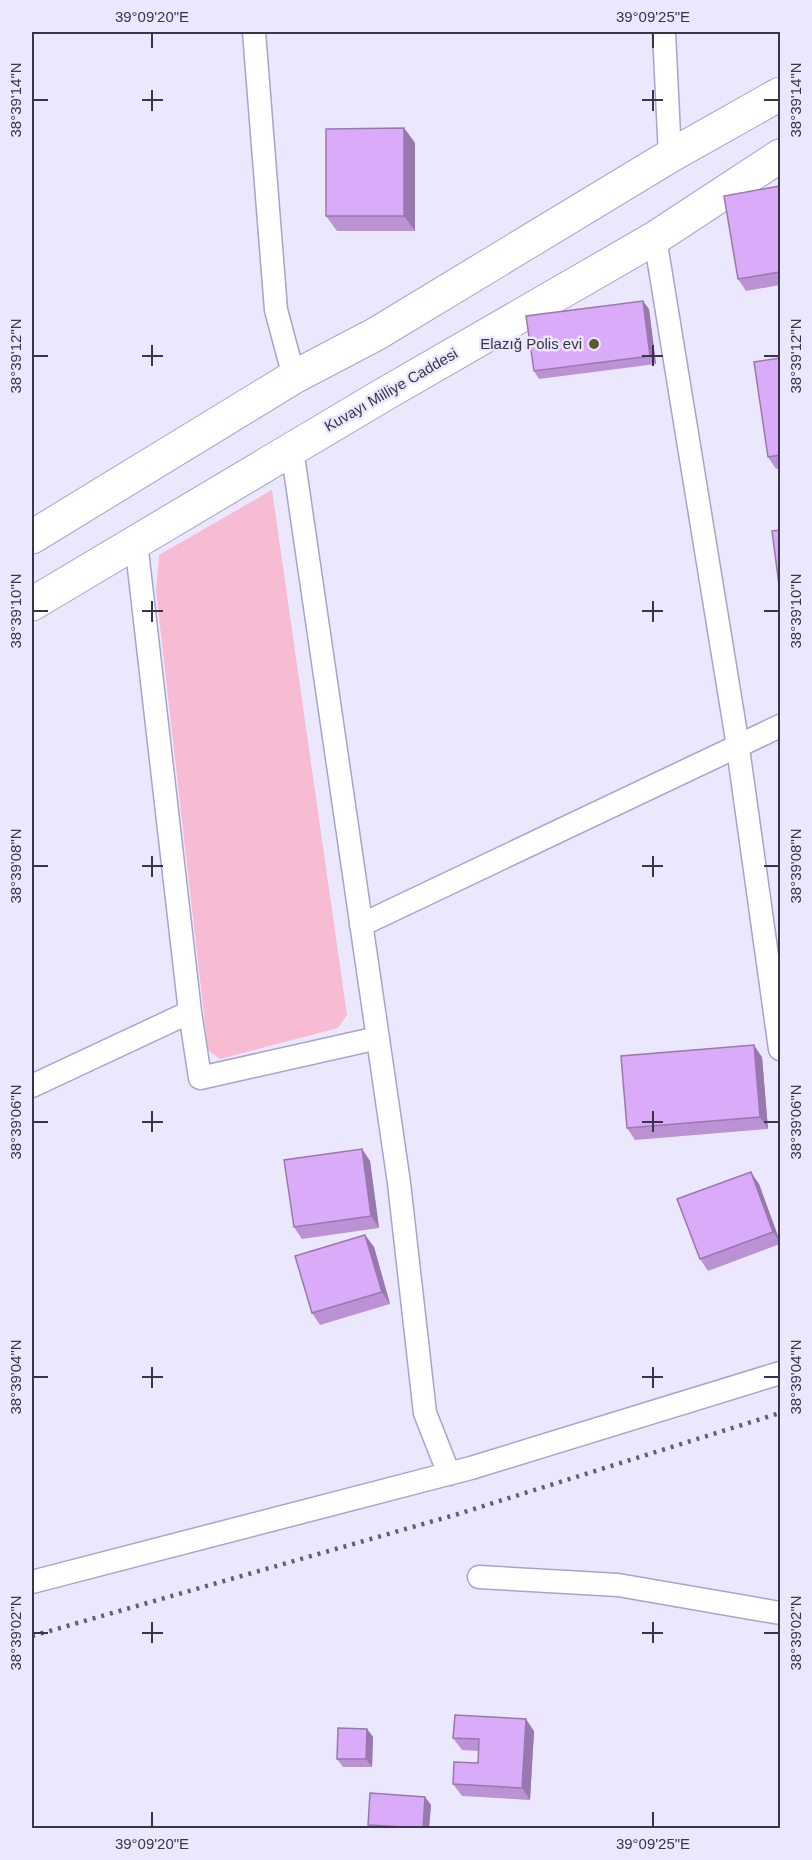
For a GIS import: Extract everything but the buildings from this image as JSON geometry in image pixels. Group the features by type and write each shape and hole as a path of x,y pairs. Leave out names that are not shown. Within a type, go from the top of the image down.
{"main road":[{"path":"32,537 294,377 376,334 670,156 780,94"},
{"name":"Kuvayı Milliye Caddesi","path":"32,604 292,449 656,238 780,156"}],"street":[{"path":"254,32 276,310 294,377"},
{"path":"664,32 670,156"},
{"path":"656,238 747,742 780,1049"},
{"path":"292,449 399,1183 425,1413 449,1473"},
{"path":"136,542 190,1012 200,1078 378,1038"},
{"path":"361,924 780,726"},
{"path":"747,742 780,736"},
{"path":"32,1086 190,1012"},
{"path":"32,1582 449,1473 780,1373"},
{"path":"479,1577 618,1585 780,1613"}],"shaded area":[{"path":"272,490 347,1015 338,1028 220,1059 208,1050 156,591 159,555"}],"railway":[{"path":"32,1636 458,1514 780,1413"}],"place":[{"name":"Elazığ Polis evi","path":"594,344"}]}
